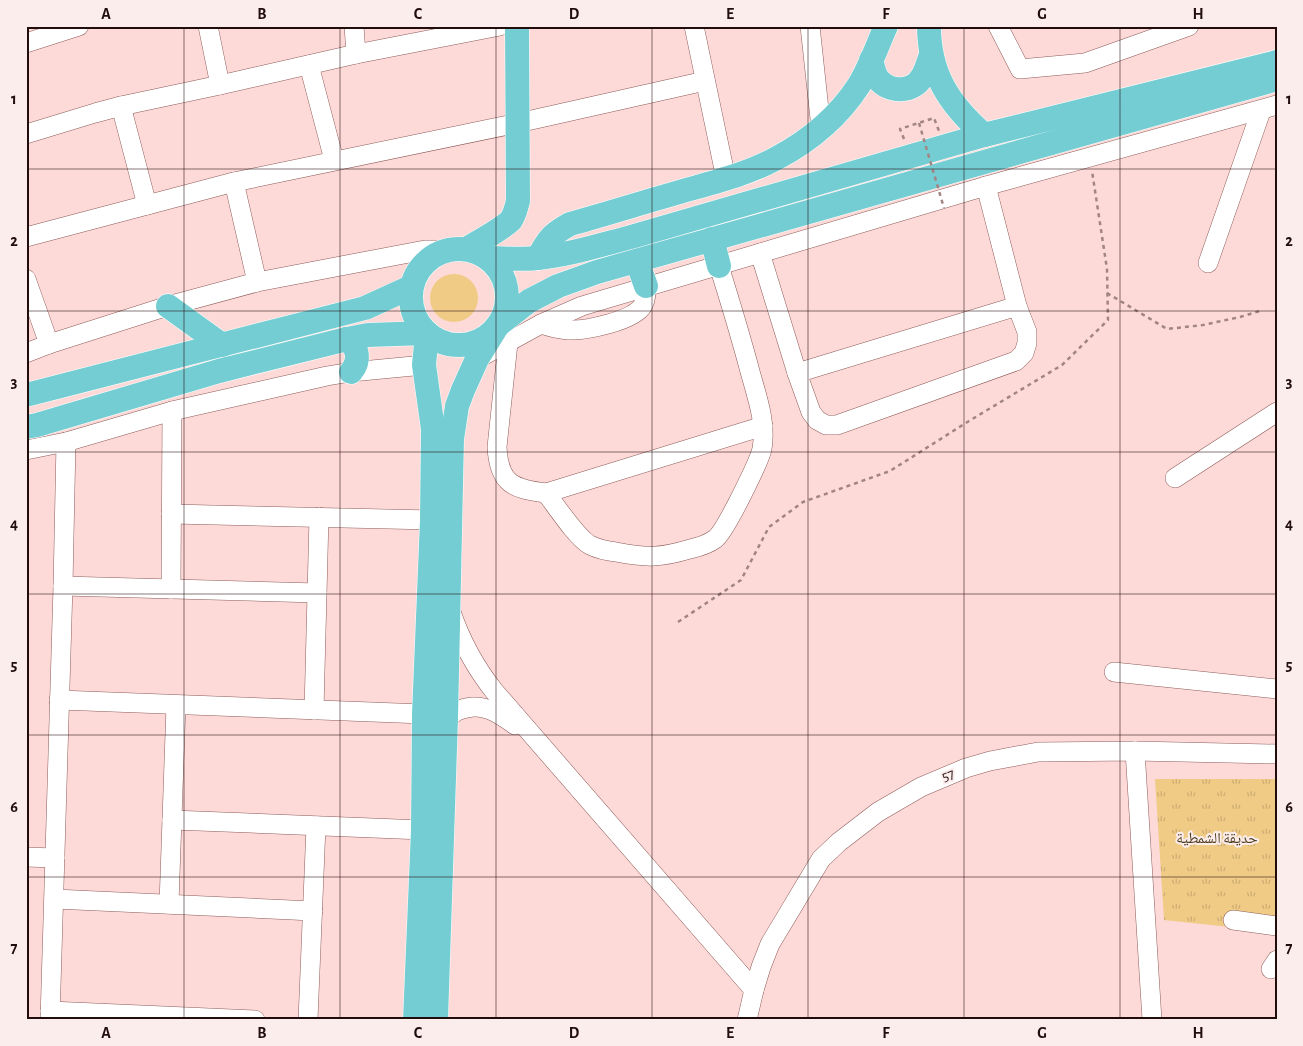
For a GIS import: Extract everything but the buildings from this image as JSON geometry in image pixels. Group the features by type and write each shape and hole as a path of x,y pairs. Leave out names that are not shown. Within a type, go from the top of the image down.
{"main road":[{"path":"466,252 501,228 516,212 518,201 518,123 516,26"},
{"path":"538,258 546,243 556,232 570,224 752,170 776,159 798,145 821,128 840,109 859,85 886,26"},
{"path":"929,26 931,55 939,78 951,99 966,118 984,135"},
{"path":"871,60 876,77 882,84 899,90 916,84 923,77 931,55"},
{"path":"503,334 486,336 472,343 456,345 440,341 427,333 418,323 410,299 411,287 416,274 434,255 466,252 520,259 538,258 580,250 984,135 1277,62"},
{"path":"415,1020 423,830 449,606 452,439 457,406 462,390 477,359 503,334 529,302 558,286 597,272 1277,79"},
{"path":"712,240 718,266"},
{"path":"466,252 498,268 505,282 507,296 503,334"},
{"path":"637,261 646,286"},
{"path":"26,395 365,308 411,287"},
{"path":"168,306 222,345"},
{"path":"26,427 219,371 347,339 427,333"},
{"path":"427,333 424,365 432,429 436,1020"},
{"path":"347,339 352,342 357,352 357,363 351,372"}],"street":[{"path":"208,26 220,85"},
{"path":"354,26 356,54"},
{"path":"26,134 96,112 122,106 356,54 500,26"},
{"path":"694,26 726,179"},
{"path":"810,26 821,128"},
{"path":"998,26 1020,69 1085,63 1189,26"},
{"path":"26,43 72,27"},
{"path":"309,65 334,160"},
{"path":"26,237 234,182 705,82"},
{"path":"122,106 147,205"},
{"path":"763,426 546,494 527,491 514,486 502,474 498,461 497,447 503,334 541,324 582,306 646,286 986,186 1269,108"},
{"path":"1208,263 1269,108"},
{"path":"234,182 257,282"},
{"path":"760,253 811,412 817,420 826,425 837,425 1016,361 1024,353 1027,343 1027,332 1017,306 986,186"},
{"path":"26,353 168,306 257,282 425,250 466,252"},
{"path":"546,494 579,536 589,545 601,550 637,556 667,556 706,545 716,539 724,530 762,450 763,426 756,392 718,266"},
{"path":"26,279 49,344"},
{"path":"797,373 1017,306"},
{"path":"26,450 66,442 172,411 327,376 424,365"},
{"path":"171,589 172,411"},
{"path":"1175,478 1277,412"},
{"path":"66,442 50,1015 255,1020"},
{"path":"171,514 432,520"},
{"path":"314,710 320,517"},
{"path":"63,586 317,593"},
{"path":"449,606 461,639 476,666 494,691 754,990"},
{"path":"1114,672 1277,689"},
{"path":"59,700 435,716 473,707 489,709 533,736"},
{"path":"168,904 176,704"},
{"path":"1136,751 1152,1020"},
{"name":"57","path":"747,1020 754,990 770,944 821,859 845,837 878,812 920,787 958,771 990,761 1038,752 1136,751 1277,754"},
{"path":"172,820 423,830"},
{"path":"308,1020 316,826"},
{"path":"26,857 55,858"},
{"path":"54,899 313,911"},
{"path":"1233,920 1277,926"}],"path":[{"path":"900,129 934,118"},
{"path":"919,123 944,208"},
{"path":"678,622 741,580 769,527 803,502 890,471 1062,365 1108,320 1107,269 1090,157"},
{"path":"1107,293 1167,329 1203,325 1260,311"}],"green space":[{"path":"449,274 459,274 468,278 474,284 477,289 477,307 468,318 459,322 449,322 440,318 434,312 430,303 430,293 434,284 440,278"},
{"name":"حديقة الشمطية","path":"1155,779 1277,779 1277,932 1164,920"}]}
